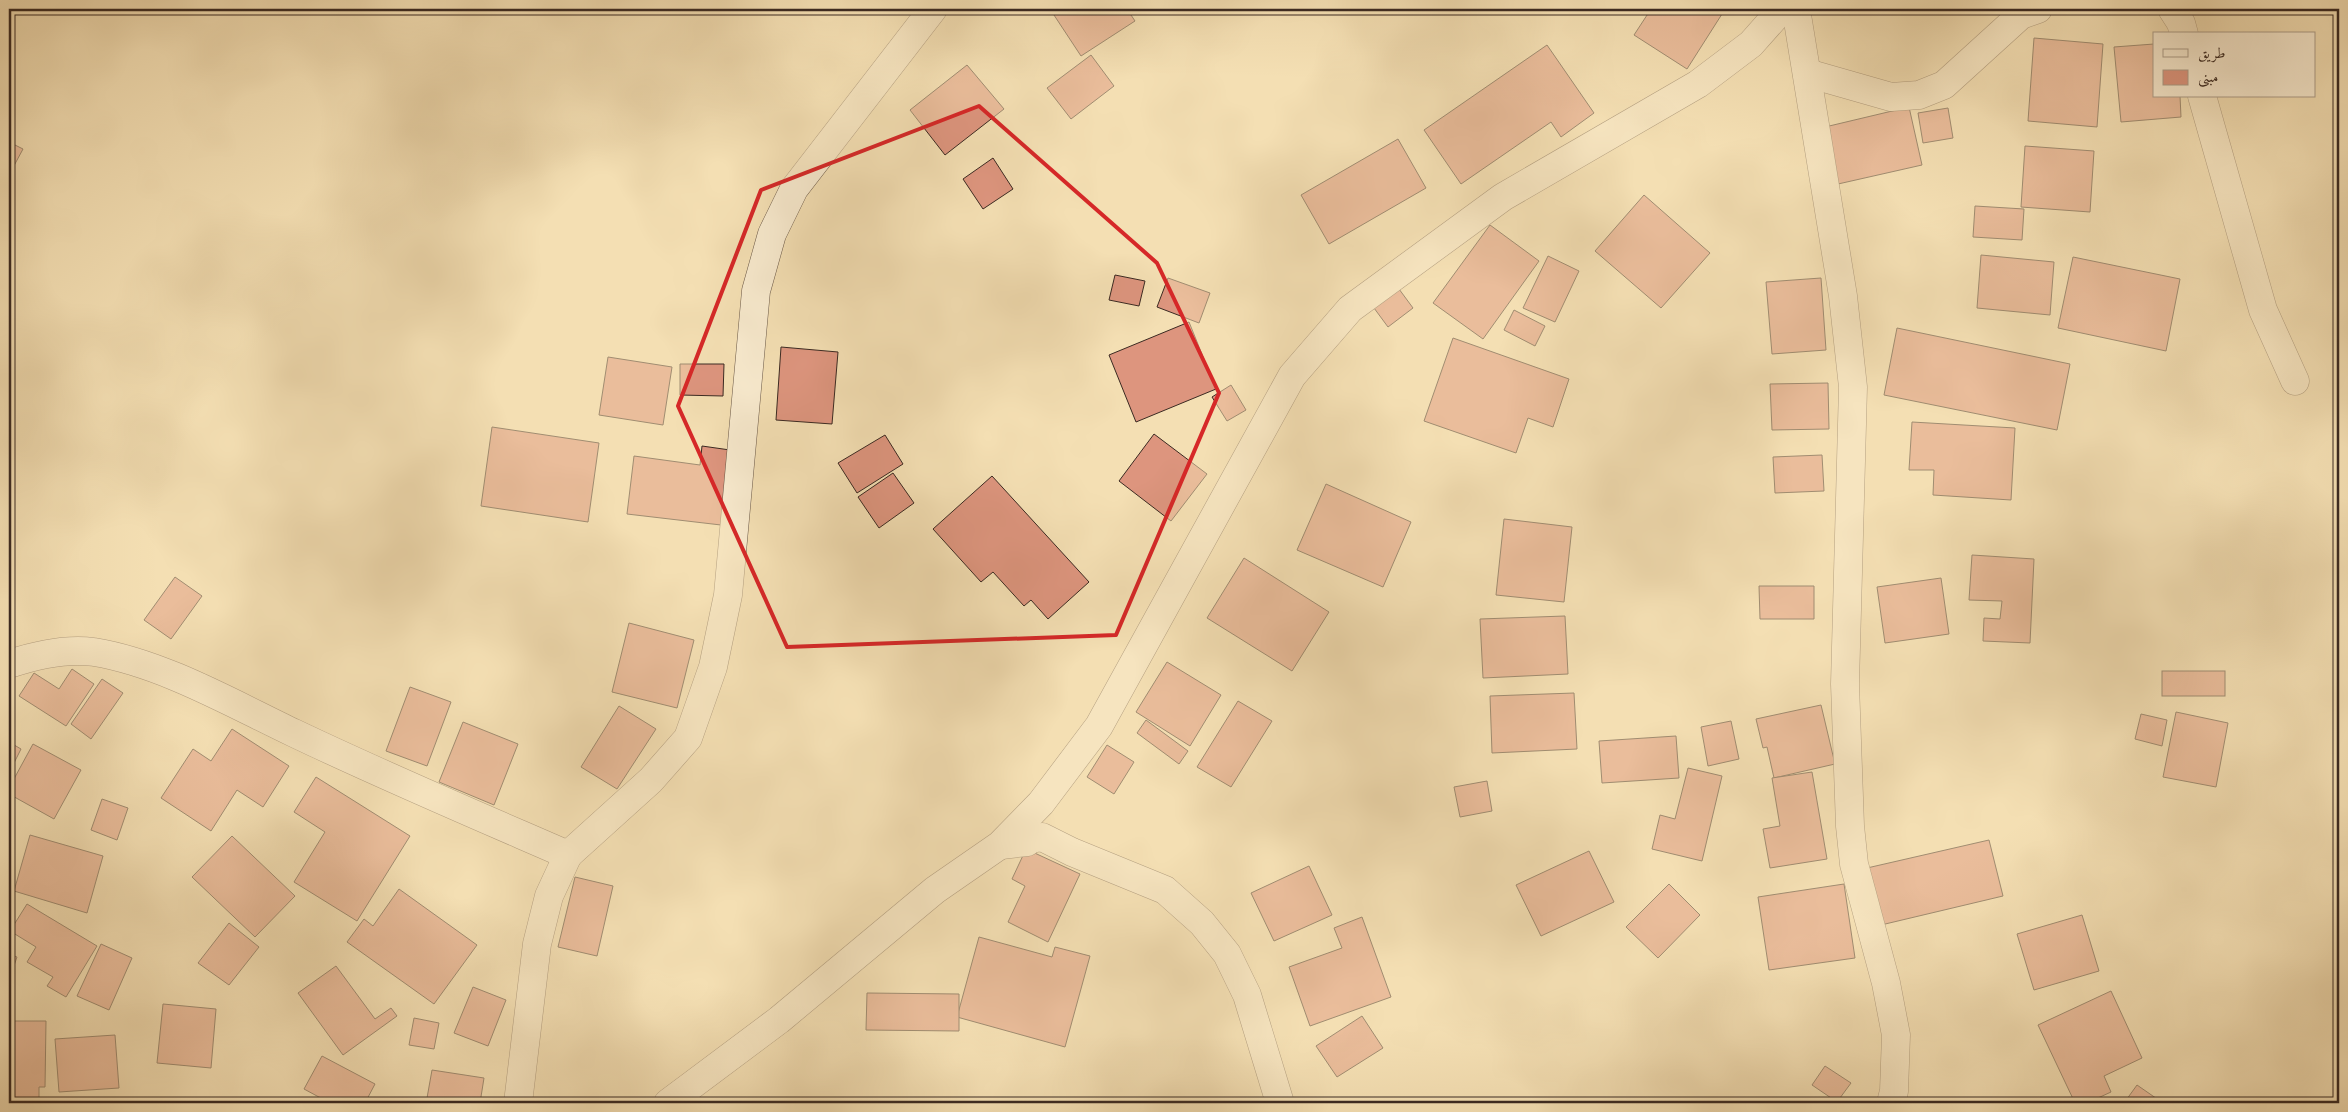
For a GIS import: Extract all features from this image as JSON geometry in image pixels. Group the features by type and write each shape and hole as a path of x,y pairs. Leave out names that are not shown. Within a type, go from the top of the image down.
{"street":[{"path":"518,1103 537,944 549,896 568,855 651,780 688,738 713,666 728,595 756,291 772,234 794,189 933,9"},
{"path":"668,1103 779,1020 935,890 1000,845 1041,803 1099,726 1292,376 1350,309 1503,197 1698,84 1751,44 1782,9"},
{"path":"1796,9 1843,296 1853,387 1844,684 1850,826 1854,864 1886,983 1896,1034 1894,1091 1891,1103"},
{"path":"1807,73 1891,97 1919,95 1944,85 2021,15 2038,9"},
{"path":"2172,9 2181,22 2184,32"},
{"path":"2203,98 2264,310 2295,381"},
{"path":"9,664 59,651 94,652 146,666 216,694 434,798 568,855"},
{"path":"1000,845 1026,842 1025,840 1042,837 1072,852 1164,890 1202,923 1227,954 1248,995 1280,1103"}],"highlighted area":[{"path":"979,106 1157,263 1219,393 1116,635 787,647 678,406 761,190"}],"building":[{"path":"1050,9 1127,9 1135,21 1081,56"},
{"path":"1651,9 1714,9 1722,14 1687,69 1634,35"},
{"path":"2034,38 2103,44 2097,127 2028,121"},
{"path":"2153,44 2153,98 2180,98 2181,117 2121,122 2114,47"},
{"path":"1547,45 1594,113 1561,137 1551,122 1461,184 1424,130"},
{"path":"1091,55 1114,86 1071,119 1047,88"},
{"path":"967,65 1004,109 945,155 910,110"},
{"path":"1909,107 1922,165 1838,184 1825,127"},
{"path":"1948,108 1953,138 1923,143 1918,113"},
{"path":"1398,139 1426,188 1329,244 1301,195"},
{"path":"9,142 23,149 9,175"},
{"path":"2025,146 2094,151 2090,212 2021,207"},
{"path":"993,158 1013,189 983,209 963,179"},
{"path":"1644,195 1710,253 1661,308 1595,251"},
{"path":"1975,206 2024,209 2022,240 1973,237"},
{"path":"1490,225 1539,261 1483,339 1433,303"},
{"path":"1981,255 2054,262 2050,315 1977,308"},
{"path":"1548,256 1579,271 1555,322 1523,308"},
{"path":"2073,257 2180,279 2166,351 2058,328"},
{"path":"1115,275 1145,281 1139,306 1109,300"},
{"path":"1168,278 1210,293 1199,323 1157,307"},
{"path":"1821,278 1826,350 1772,354 1766,282"},
{"path":"1399,289 1413,308 1388,327 1374,308"},
{"path":"1514,310 1545,326 1535,346 1504,330"},
{"path":"1189,322 1216,389 1136,422 1109,355"},
{"path":"1897,328 2070,364 2057,430 1884,395"},
{"path":"1453,338 1569,379 1553,427 1528,418 1516,453 1424,421"},
{"path":"781,347 838,352 832,424 776,420"},
{"path":"608,357 672,367 663,425 599,415"},
{"path":"680,364 724,364 723,396 680,395"},
{"path":"1828,383 1829,429 1772,430 1770,384"},
{"path":"1231,385 1246,410 1227,421 1212,397"},
{"path":"1912,422 2015,428 2011,500 1933,495 1934,470 1909,470"},
{"path":"492,427 599,443 588,522 481,506"},
{"path":"1154,434 1207,474 1171,521 1119,481"},
{"path":"885,435 903,464 857,493 838,463"},
{"path":"702,446 730,450 721,525 627,514 634,456 700,465"},
{"path":"1822,455 1824,491 1775,493 1773,457"},
{"path":"893,473 914,503 879,528 858,497"},
{"path":"992,476 1089,582 1048,619 1031,600 1024,606 993,572 981,582 933,529"},
{"path":"1326,484 1411,522 1383,587 1297,550"},
{"path":"1504,519 1572,527 1564,602 1496,595"},
{"path":"1972,555 2034,559 2030,643 1983,641 1984,618 2000,619 2002,601 1969,600"},
{"path":"1244,558 1329,612 1292,671 1207,618"},
{"path":"175,577 202,596 171,639 144,620"},
{"path":"1941,578 1949,634 1885,643 1877,587"},
{"path":"1759,586 1814,586 1814,619 1760,619"},
{"path":"1565,616 1568,674 1483,678 1480,619"},
{"path":"629,623 694,640 677,708 612,692"},
{"path":"1167,662 1221,695 1190,746 1136,712"},
{"path":"72,669 94,684 66,726 19,696 34,673 59,689"},
{"path":"2162,671 2225,671 2225,696 2162,696"},
{"path":"102,679 123,693 91,739 71,724"},
{"path":"410,687 451,702 427,766 386,751"},
{"path":"1574,693 1577,749 1492,753 1490,696"},
{"path":"1238,701 1272,721 1231,787 1197,767"},
{"path":"1821,705 1835,764 1774,778 1767,747 1763,748 1756,719"},
{"path":"619,706 656,729 617,789 581,767"},
{"path":"2176,712 2228,723 2216,787 2163,777"},
{"path":"2141,714 2167,720 2162,746 2135,739"},
{"path":"1146,720 1188,751 1179,764 1137,733"},
{"path":"1731,721 1739,759 1708,766 1701,727"},
{"path":"463,722 518,744 494,805 439,782"},
{"path":"232,729 289,766 263,807 237,790 211,831 161,798 193,749 211,761"},
{"path":"1676,736 1679,778 1602,783 1599,741"},
{"path":"9,742 21,749 14,763 9,760"},
{"path":"33,744 81,770 54,819 9,794 9,788"},
{"path":"1107,745 1134,762 1114,794 1087,777"},
{"path":"1688,768 1722,776 1702,861 1652,849 1660,815 1675,819"},
{"path":"1812,772 1827,859 1770,868 1763,829 1780,826 1772,778"},
{"path":"316,777 410,836 357,921 294,882 325,832 294,812"},
{"path":"1487,781 1492,811 1460,817 1454,787"},
{"path":"102,799 128,808 117,840 91,830"},
{"path":"30,835 103,856 87,913 14,891"},
{"path":"232,836 295,896 255,937 192,877"},
{"path":"1989,840 2003,896 1881,925 1867,868"},
{"path":"1026,849 1080,874 1048,942 1008,922 1025,886 1012,879"},
{"path":"1589,851 1614,902 1541,936 1516,885"},
{"path":"1309,866 1332,915 1274,941 1251,893"},
{"path":"575,877 613,886 597,956 558,947"},
{"path":"1669,884 1700,915 1658,958 1626,927"},
{"path":"1844,884 1855,958 1769,970 1758,897"},
{"path":"399,889 477,945 434,1004 347,942 364,919 373,926"},
{"path":"27,904 97,946 66,997 47,986 53,977 27,962 36,947 10,931"},
{"path":"2082,915 2099,971 2034,990 2017,934"},
{"path":"1362,917 1391,997 1310,1026 1289,967 1342,948 1334,928"},
{"path":"229,923 259,947 229,985 198,963"},
{"path":"979,937 1052,957 1055,947 1090,956 1065,1047 957,1017"},
{"path":"101,944 132,958 109,1010 77,996"},
{"path":"9,954 17,957 9,980"},
{"path":"336,966 375,1019 391,1008 397,1016 343,1055 298,993"},
{"path":"473,987 506,1000 488,1046 454,1033"},
{"path":"2111,991 2142,1058 2104,1076 2111,1092 2087,1103 2075,1103 2038,1025"},
{"path":"867,993 959,994 959,1031 866,1030"},
{"path":"163,1004 216,1009 211,1068 157,1063"},
{"path":"1362,1016 1383,1048 1337,1077 1316,1046"},
{"path":"414,1018 439,1023 434,1049 409,1045"},
{"path":"9,1021 46,1021 45,1087 39,1087 39,1103 9,1103"},
{"path":"115,1035 119,1088 59,1092 55,1039"},
{"path":"322,1056 375,1084 365,1103 330,1103 304,1089"},
{"path":"1825,1066 1851,1083 1837,1102 1812,1085"},
{"path":"432,1070 484,1078 480,1103 459,1103 427,1098"},
{"path":"2137,1085 2163,1103 2124,1103"}]}
